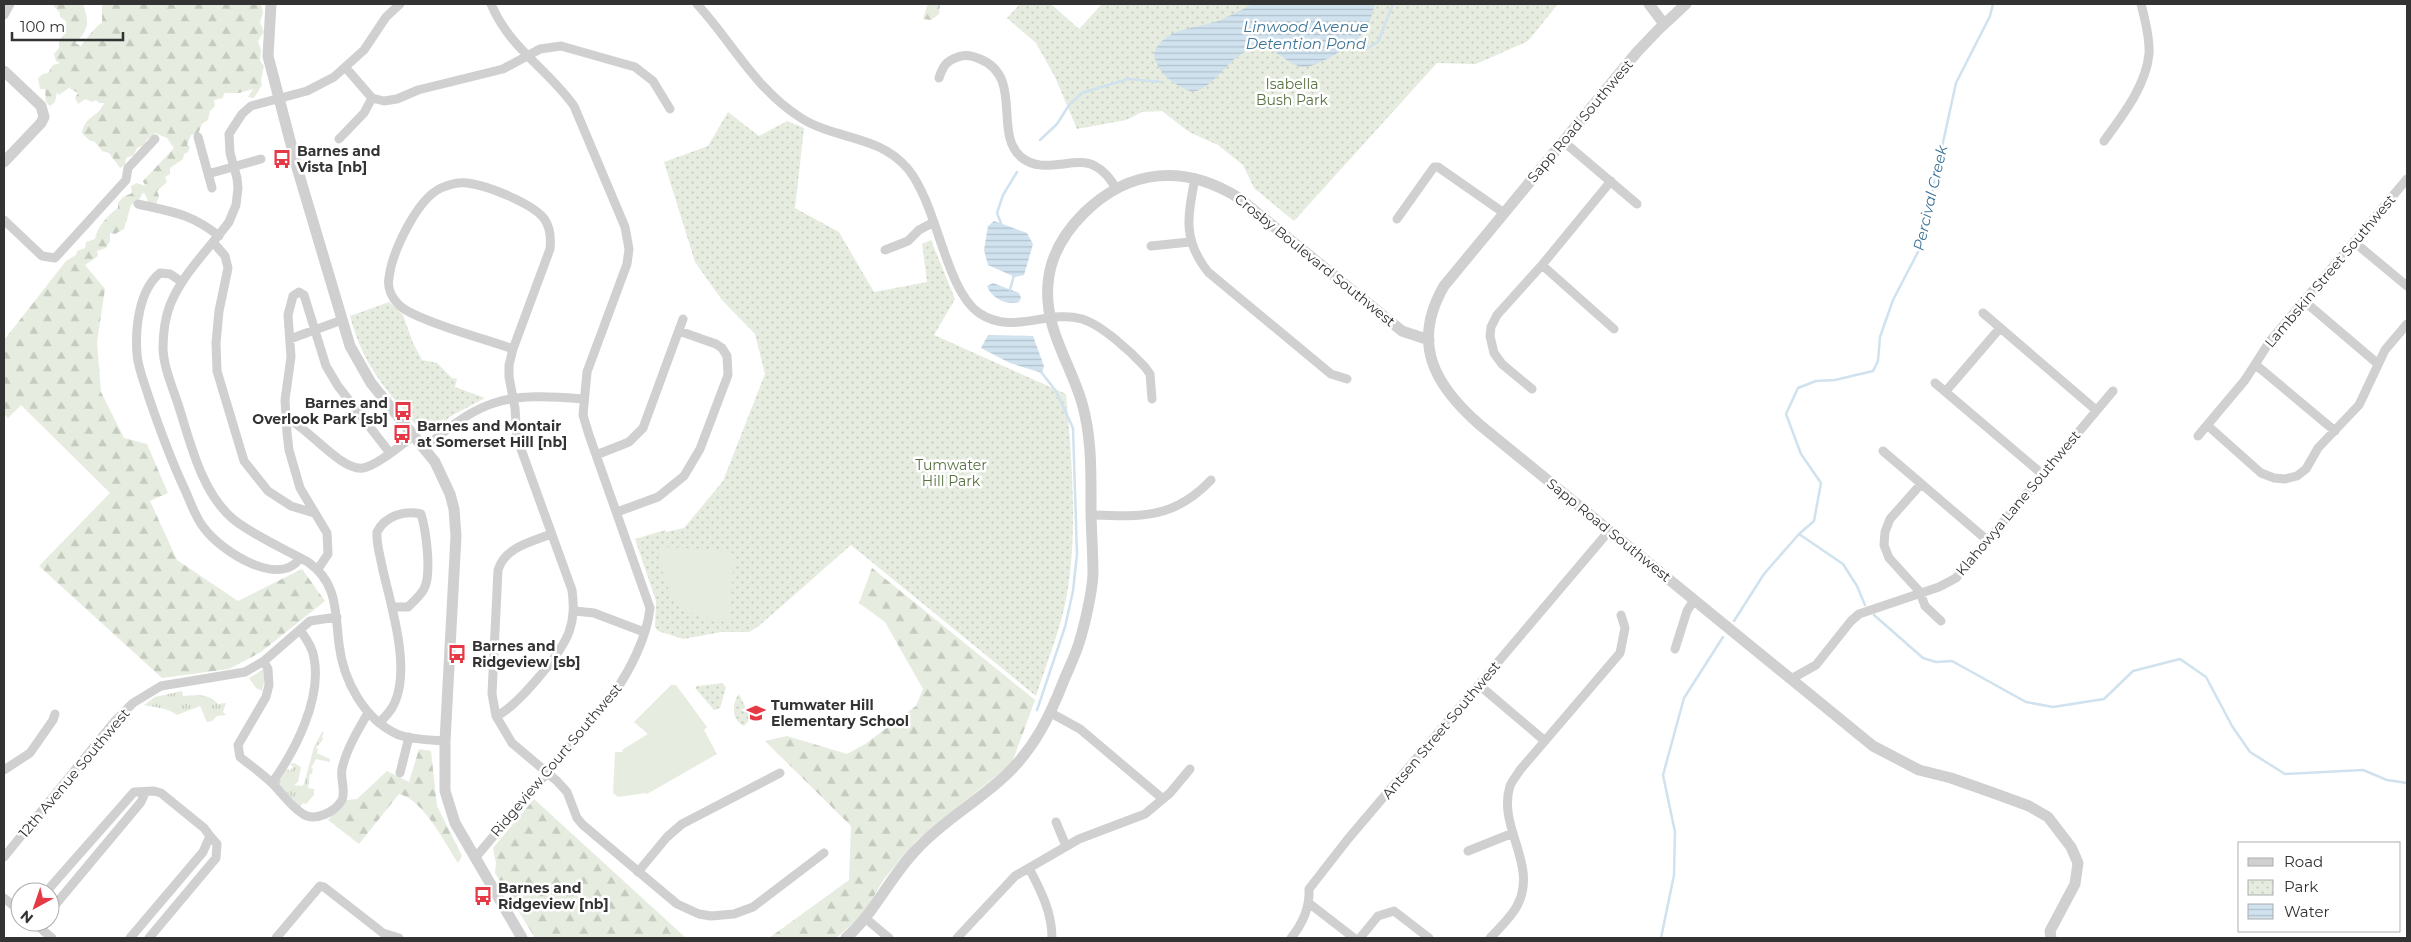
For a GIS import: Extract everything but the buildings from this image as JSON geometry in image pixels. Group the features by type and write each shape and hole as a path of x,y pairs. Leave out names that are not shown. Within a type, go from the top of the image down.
{"street":[{"path":"4,15 10,4"},
{"path":"271,4 268,56 278,99 350,346 363,372 425,448 443,476 450,494 456,523 445,741 444,778 447,802 455,823 474,858 522,938"},
{"path":"400,4 386,17 364,50 346,68 322,85 246,109 231,129 230,153 238,188 236,205 229,222 182,282 170,305 164,327 163,350 166,370 205,481 220,506 233,519 318,569 333,594 341,660 350,683 368,713 389,730 409,738 445,741"},
{"name":"Ridgeview Court Southwest","path":"474,858 548,773 617,689 649,618 649,600 586,425 584,399 587,372 626,264 628,239 574,106 564,93 509,37 492,4"},
{"path":"697,4 748,70 783,105 820,128 869,141 899,161 916,182 934,222 959,290 975,309 988,318 1004,323 1018,324 1050,319 1082,319 1106,333 1145,367 1150,374 1152,399"},
{"path":"1650,4 1664,24"},
{"name":"Sapp Road Southwest","path":"1686,4 1637,52 1444,286 1433,304 1429,340 1432,360 1440,382 1454,400 1509,450 1873,746 1918,770 1951,778 2029,806 2048,817 2071,847 2078,863 2075,884 2050,931 2051,938"},
{"path":"2104,141 2126,110 2146,67 2149,53 2141,4"},
{"path":"346,68 372,98 384,101 397,99 418,90 503,69 540,48 561,46 623,62 635,67 653,81 670,108"},
{"path":"939,78 942,67 948,60 961,55 972,56 984,61 993,68 1005,87 1010,138 1018,155 1028,162 1040,165 1090,164 1106,174 1116,188"},
{"path":"4,71 40,106 44,116 41,123 4,162"},
{"path":"338,139 364,113 372,98"},
{"path":"198,137 212,188"},
{"path":"4,220 42,256 55,258 126,180 128,168 154,139"},
{"path":"1564,142 1637,204"},
{"path":"208,174 261,159"},
{"path":"1397,219 1434,167 1438,167 1504,213"},
{"name":"Crosby Boulevard Southwest","path":"846,938 865,918 898,868 920,845 1006,775 1029,751 1051,713 1079,644 1093,577 1090,445 1087,421 1078,389 1060,350 1050,319 1048,283 1059,246 1075,222 1096,201 1116,188 1156,175 1195,178 1222,186 1402,331 1429,340"},
{"path":"1195,178 1188,220 1190,242 1208,272 1331,374 1347,379"},
{"name":"Lambskin Street Southwest","path":"2198,436 2256,365 2270,341 2406,181"},
{"path":"1532,389 1499,360 1492,349 1491,327 1497,315 1542,265 1611,182"},
{"path":"496,716 512,708 556,655 569,632 575,611 572,590 517,438 509,365 513,349 550,249 551,239 546,220 529,204 477,185 454,183 441,188 423,202 403,238 389,278 393,298 409,312 513,349"},
{"path":"138,204 189,216 201,221 216,239 225,256 228,268 219,312 216,343 217,371 244,461 268,491 291,506 314,513"},
{"path":"885,250 908,241 919,230 934,222"},
{"path":"1151,246 1190,242"},
{"path":"2354,242 2407,286"},
{"path":"1542,265 1614,329"},
{"path":"182,282 170,274 160,273 153,278 142,304 136,345 142,377 176,472 205,530 229,551 268,570 277,570 292,565 300,558"},
{"path":"318,569 328,554 327,533 314,513 295,474 289,450 285,400 291,357 288,315 293,296 299,292 304,295 316,328 326,366 338,386 390,453"},
{"path":"2304,301 2378,364"},
{"path":"1984,313 2096,410"},
{"path":"596,455 624,446 639,433 650,411 683,319"},
{"path":"290,339 342,320"},
{"path":"2207,425 2261,472 2274,478 2285,479 2297,476 2306,469 2318,448 2359,406 2386,350 2407,324"},
{"path":"1946,392 2000,328"},
{"path":"617,512 658,497 684,476 700,450 728,375 727,356 722,348 716,344 679,331"},
{"path":"2256,365 2335,431"},
{"path":"1935,383 2042,474"},
{"name":"Klahowya Lane Southwest","path":"1791,679 1816,664 1854,618 1920,592 1939,587 1956,578 2113,391"},
{"path":"425,448 466,416 490,404 512,397 544,396 584,399"},
{"path":"287,418 298,423 352,468 364,468 390,453 414,435"},
{"path":"1883,451 1987,540"},
{"path":"1091,515 1147,516 1161,513 1189,500 1211,480"},
{"path":"1922,484 1890,519 1885,532 1884,545 1890,558 1920,592 1925,606 1941,621"},
{"path":"379,723 390,711 400,687 398,643 393,607 384,575 377,532 383,522 392,516 413,512 421,514 427,543 424,589 408,607 393,607"},
{"name":"Antsen Street Southwest","path":"1291,938 1300,928 1310,904 1309,889 1348,839 1609,531"},
{"path":"551,534 514,550 500,565 492,694 496,716 508,739 567,792 577,818 583,825 677,904 699,914 721,917 753,907 824,854"},
{"path":"1675,649 1687,611 1694,600"},
{"path":"575,611 606,617 644,632"},
{"path":"1490,938 1517,906 1524,876 1522,858 1508,818 1510,786 1620,654 1625,628 1621,615"},
{"name":"12th Avenue Southwest","path":"4,857 114,722 133,703 161,686 245,672 264,661 310,621 337,617"},
{"path":"272,783 300,736 312,700 315,678 314,657 308,641 300,630"},
{"path":"264,661 270,677 268,691 238,746 240,757 272,783 291,805 305,816 319,817 337,807 343,798 342,776 345,762 359,728 368,713"},
{"path":"1479,684 1545,742"},
{"path":"1051,713 1080,729 1163,799"},
{"path":"4,770 30,753 53,720 55,714"},
{"path":"400,773 409,738"},
{"path":"957,938 1015,876 1079,839 1145,814 1163,799 1190,769"},
{"path":"638,872 667,837 682,824 780,773"},
{"path":"55,882 128,796 134,792 145,793 154,791 161,793 204,828 217,844 216,858 149,938"},
{"path":"60,899 141,802 145,793"},
{"path":"1056,822 1066,846"},
{"path":"1468,851 1513,833"},
{"path":"130,938 203,852 210,836"},
{"path":"1029,868 1044,897 1052,922 1052,938"},
{"path":"276,938 320,886 324,887 383,933 399,938"},
{"path":"1310,904 1354,938"},
{"path":"1360,938 1378,916 1394,911 1430,938"},
{"path":"865,918 889,938"}],"green space":[{"path":"52,4 83,4 87,25 83,34 75,43 81,46 102,23 102,4 261,4 263,13 260,22 264,32 258,41 261,50 260,61 264,66 261,80 262,85 254,98 248,97 253,89 239,93 224,93 223,98 214,100 215,106 210,111 208,120 202,124 198,134 191,135 187,145 190,147 188,152 184,154 183,159 170,168 170,174 165,177 167,182 157,191 159,196 156,204 149,204 145,194 142,193 141,197 131,205 124,229 115,234 110,233 110,241 106,248 97,251 98,256 85,265 105,289 97,342 101,392 124,438 147,444 168,493 150,501 177,560 238,601 302,569 325,601 261,652 229,669 162,678 39,566 110,493 21,405 8,418 4,414 4,340 66,261 76,255 77,251 85,248 86,242 95,239 98,230 110,214 118,208 118,203 123,197 132,193 131,186 137,183 145,186 143,181 174,148 167,138 155,133 154,137 147,139 144,145 137,148 134,155 126,158 125,165 120,168 109,153 102,151 95,142 89,140 82,133 86,123 104,103 85,99 78,104 75,98 78,93 69,88 59,95 57,92 55,102 50,106 46,102 45,89 40,89 38,78 48,73 53,65 60,63 56,61 54,54 59,48 59,40 66,32 66,21 60,17 60,13"},
{"path":"930,4 940,4 939,14 931,20 923,19 927,6"},
{"name":"Isabella Bush Park","path":"1020,4 1051,4 1079,29 1102,4 1558,4 1528,41 1476,64 1437,63 1294,221 1254,188 1243,165 1218,145 1189,132 1162,111 1142,112 1126,120 1077,129 1055,77 1036,43 1007,18"},
{"name":"Tumwater Hill Park","path":"728,112 759,136 787,121 804,128 795,208 839,232 874,292 927,282 922,244 931,240 955,299 934,335 1066,394 1073,502 1069,584 1064,609 1036,696 851,545 759,626 749,632 722,632 683,639 658,631 655,627 656,601 635,539 665,530 666,532 684,528 723,481 765,374 755,334 722,300 695,262 664,162 708,146"},
{"path":"389,302 403,315 413,343 422,360 437,363 452,378 457,379 455,387 485,398 451,416 433,431 422,432 388,391 362,351 356,335 350,316"},
{"path":"660,547 729,550 734,555 730,619 714,619 700,616 687,610 677,601 664,577"},
{"path":"872,568 1035,700 1012,763 917,840 884,879 862,916 836,938 769,938 849,880 851,826 765,741 787,736 847,754 865,744 916,706 923,689 885,622 859,603"},
{"path":"264,669 265,678 262,691 256,688 249,678"},
{"path":"722,683 726,687 720,708 714,710 695,688 697,686"},
{"path":"671,685 676,685 707,727 704,730 717,754 647,794 618,797 613,793 615,752 623,752 622,750 648,734 634,722"},
{"path":"182,691 183,696 207,696 218,704 226,703 223,712 226,715 217,716 212,721 207,722 200,706 177,715 165,709 144,705 155,697"},
{"path":"739,694 747,711 753,716 744,726 737,720 734,712 736,698"},
{"path":"322,732 324,732 323,739 316,748 318,749 317,753 330,759 330,762 316,759 311,768 313,769 312,774 310,774 308,788 314,789 314,795 306,804 303,803 300,807 278,783 287,769 290,771 293,767 290,764 294,763 301,767 298,782 294,785 302,786 304,784 314,747"},
{"path":"419,749 431,751 437,806 462,856 458,863 425,813 417,804 399,794 359,844 328,820 346,800 357,799 387,771 409,782"},
{"path":"534,799 686,938 535,938 495,873 496,863 493,848"}],"water":[{"name":"Linwood Avenue Detention Pond","path":"1253,4 1375,4 1364,32 1357,39 1342,50 1308,67 1296,65 1274,51 1261,47 1254,48 1237,57 1209,84 1193,92 1173,82 1162,73 1154,53 1165,38 1182,30 1218,21"},
{"path":"994,221 1027,233 1033,244 1024,275 1015,277 988,265 984,250 988,226"},
{"path":"993,283 1019,293 1021,298 1019,302 1010,303 1000,300 992,294 987,286"},
{"path":"988,335 1033,336 1044,366 1042,373 1010,363 981,348"}],"waterway":[{"path":"1366,49 1378,42 1393,4"},
{"name":"Percival Creek","path":"1734,621 1764,574 1799,534 1814,521 1821,483 1801,454 1786,414 1798,388 1816,381 1835,380 1873,371 1878,361 1880,337 1893,300 1920,248 1956,83 1990,16 1993,4"},
{"path":"1040,140 1057,124 1069,105 1082,93 1128,79 1161,82"},
{"path":"1002,226 997,213 1003,195 1017,172"},
{"path":"1010,290 1014,275"},
{"path":"1037,710 1065,627 1073,591 1077,554 1073,428 1056,391 1041,372"},
{"path":"1799,534 1843,564 1857,586 1865,605"},
{"path":"1874,615 1923,658 1936,662 1952,661 2026,702 2053,707 2104,699 2133,671 2180,659 2206,677 2232,726 2250,752 2285,774 2363,770 2387,780 2407,783"},
{"name":"Percival Creek","path":"1661,938 1674,875 1675,832 1663,775 1684,698 1723,637"}],"place":[{"name":"Barnes and Vista [nb]","path":"282,159"},
{"name":"Barnes and Overlook Park [sb]","path":"403,411"},
{"name":"Barnes and Montair at Somerset Hill [nb]","path":"402,434"},
{"name":"Barnes and Ridgeview [sb]","path":"457,654"},
{"name":"Tumwater Hill Elementary School","path":"756,713"},
{"name":"Barnes and Ridgeview [nb]","path":"483,896"}]}
